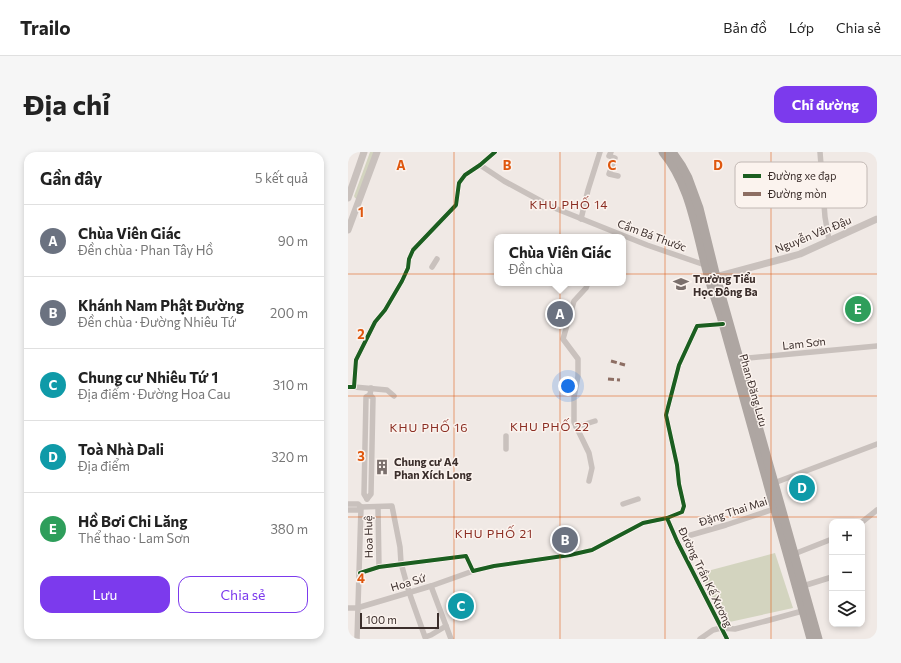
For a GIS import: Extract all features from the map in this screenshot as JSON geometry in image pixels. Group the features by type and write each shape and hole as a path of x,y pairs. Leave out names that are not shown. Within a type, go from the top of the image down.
{"main road":[{"name":"Phan Đăng Lưu","path":"663,152 675,168 682,183 709,264 806,610 818,639"},
{"name":"Phan Đăng Lưu","path":"672,152 688,178 699,208 709,264"},
{"name":"Phan Đăng Lưu","path":"713,278 723,324 736,360 774,483 778,508 803,586 811,639"}],"street":[{"path":"358,204 348,198 364,152"},
{"path":"348,230 377,152"},
{"path":"394,396 387,390 351,387 356,360 375,322 385,310 402,281 408,268 413,250 456,205 459,183 465,175 495,152"},
{"path":"581,219 600,152"},
{"path":"611,152 609,156 615,158 609,174 618,176"},
{"path":"820,152 821,162"},
{"name":"Cầm Bá Thước","path":"480,165 504,181 542,200 548,205 613,234"},
{"path":"824,208 829,240"},
{"name":"Nguyễn Văn Đậu","path":"713,278 800,254 877,219"},
{"name":"Cầm Bá Thước","path":"626,238 709,264"},
{"path":"432,267 437,259"},
{"path":"587,286 574,301 562,340 578,359 578,376 574,398 574,422 589,453 592,468 589,481"},
{"name":"Đường Trần Kế Xương","path":"723,324 696,326 679,365 666,415 684,506 682,512 667,518 677,541 727,639"},
{"name":"Lam Sơn","path":"736,360 877,346"},
{"path":"367,507 368,499 371,494 372,473 373,398 370,395 371,388"},
{"path":"368,499 364,494 365,437 366,396 370,395"},
{"path":"366,415 373,416"},
{"path":"576,427 595,421"},
{"path":"506,436 506,449"},
{"path":"365,437 372,438"},
{"path":"774,483 877,444"},
{"path":"365,454 372,454"},
{"path":"365,473 372,473"},
{"path":"623,504 638,499"},
{"path":"348,504 358,504 361,507 392,506 400,547 401,563 409,592 425,637 446,626"},
{"path":"348,510 358,510 361,507"},
{"path":"357,639 361,507"},
{"name":"Hoa Huệ","path":"378,507 378,566"},
{"name":"Đặng Thai Mai","path":"692,535 726,526 778,508"},
{"path":"865,520 877,510"},
{"name":"Hoa Sứ","path":"348,608 357,608 431,586 474,570 570,555 594,549 643,523 667,518"},
{"path":"794,554 829,540"},
{"name":"Hoa Huệ","path":"360,573 378,566 466,556 474,570"},
{"path":"803,586 829,578"},
{"path":"431,586 451,639"},
{"path":"700,639 713,630 721,628 735,629 806,610"}],"green space":[{"path":"370,152 375,152 357,199 354,196"},
{"path":"775,553 793,608 725,623 700,573"}],"marked path":[{"path":"611,361 625,365"},
{"path":"608,379 620,380"}],"cycle path":[{"path":"348,387 354,387 356,360 375,322 385,310 402,281 408,268 409,259 413,250 456,205 459,183 465,175 495,152"},
{"path":"723,324 697,326 679,365 666,415 684,506 682,512 667,518 677,541 727,639"},
{"path":"360,573 379,567 466,556 473,571 494,566 570,555 592,550 643,523 667,518"}],"place":[{"name":"Trường Tiểu Học Đông Ba","path":"681,284"},
{"name":"Hồ Bơi Chi Lăng","path":"858,309"},
{"name":"Chùa Viên Giác","path":"560,314"},
{"name":"Chung cư A4 Phan Xích Long","path":"382,467"},
{"name":"Toà Nhà Dali","path":"802,488"},
{"name":"Khánh Nam Phật Đường","path":"565,540"},
{"name":"Chung cư Nhiêu Tứ 1","path":"461,606"}],"district":[{"name":"KHU PHỐ 14","path":"569,204"},
{"name":"KHU PHỐ 22","path":"550,426"},
{"name":"KHU PHỐ 16","path":"429,427"},
{"name":"KHU PHỐ 21","path":"494,533"}]}
